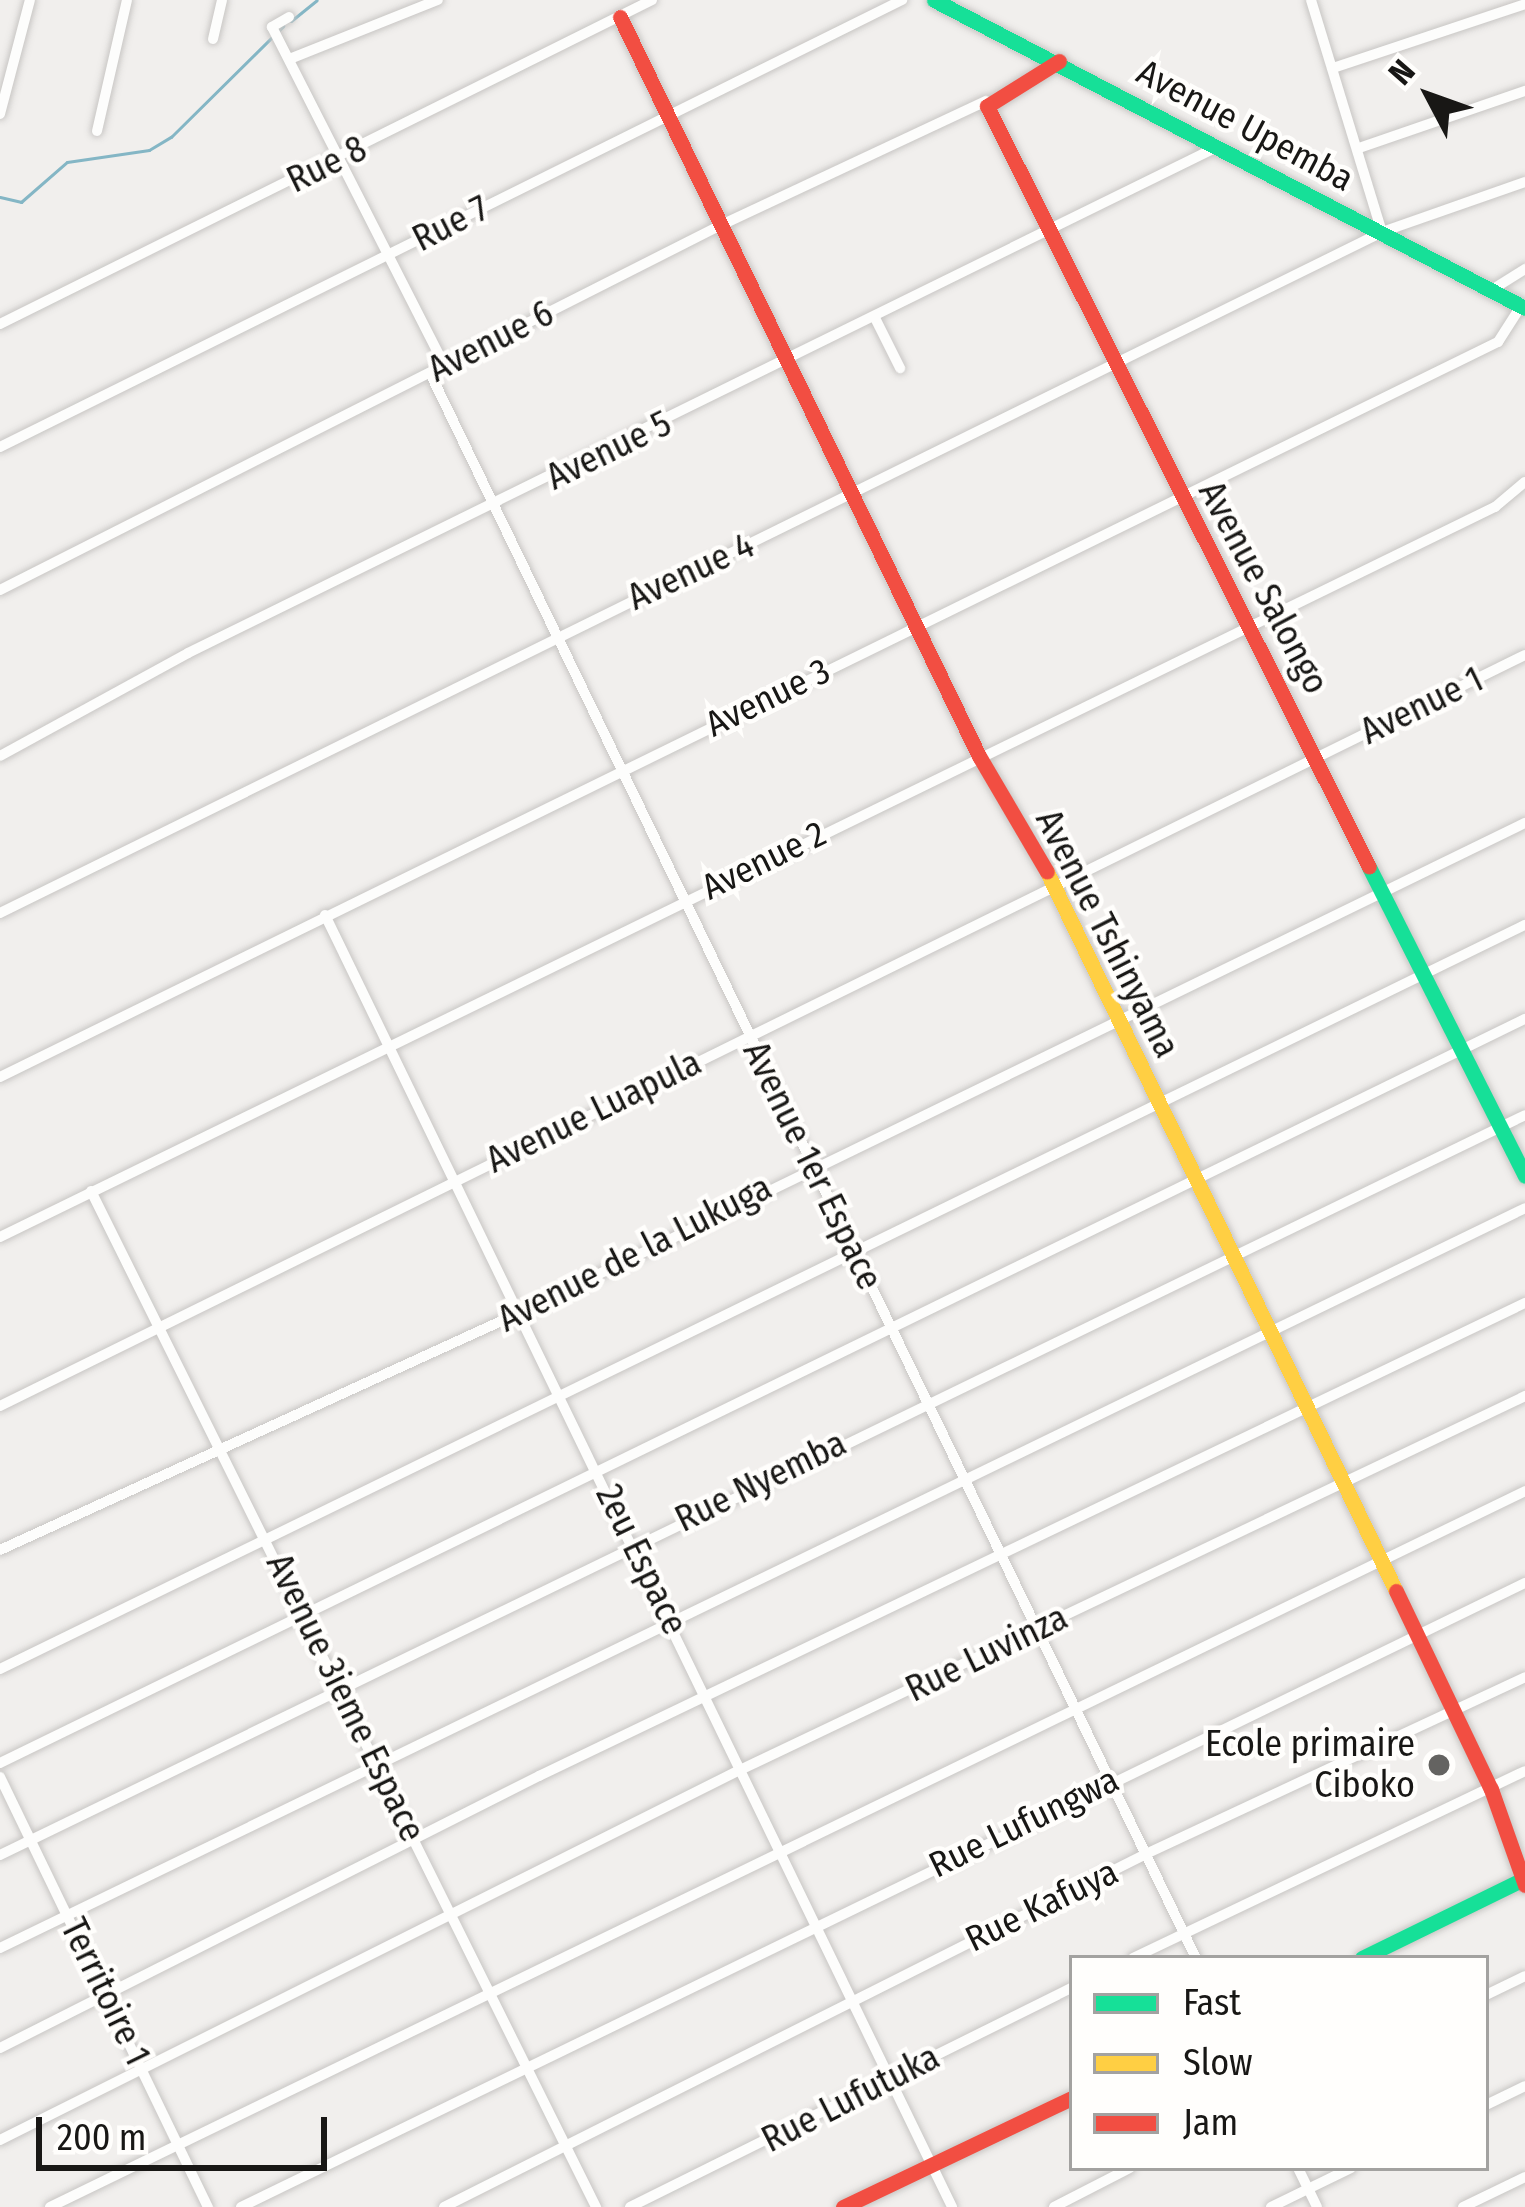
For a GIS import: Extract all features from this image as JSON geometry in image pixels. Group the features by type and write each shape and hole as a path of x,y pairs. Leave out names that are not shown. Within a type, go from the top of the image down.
{"street":[{"path":"0,114 30,0"},
{"path":"97,131 127,0"},
{"path":"213,39 222,0"},
{"path":"292,58 439,0"},
{"name":"Rue 8","path":"0,324 652,0"},
{"name":"Rue 7","path":"0,447 902,0"},
{"name":"Avenue Upemba","path":"934,0 1059,61 1523,307"},
{"path":"1311,0 1382,232"},
{"path":"1333,68 1525,4"},
{"path":"289,17 276,33 445,366"},
{"name":"Avenue Tshinyama","path":"620,17 717,227 914,627 979,755 1057,889 1412,1637 1491,1789 1524,1881"},
{"path":"986,101 1059,61"},
{"path":"0,67 14,71"},
{"path":"1359,148 1525,92"},
{"name":"Avenue 6","path":"0,590 717,227 986,101"},
{"name":"Avenue Salongo","path":"986,101 1246,628 1318,757 1525,1176"},
{"name":"Avenue 5","path":"0,756 188,653 496,507 1051,234 1219,146"},
{"name":"Avenue 4","path":"0,913 1382,232 1525,182"},
{"path":"1492,290 1525,269"},
{"name":"Avenue 3","path":"0,1076 1498,342 1523,307"},
{"path":"876,320 900,368"},
{"name":"Avenue 1er Espace","path":"430,373 1195,1955"},
{"name":"Avenue 2","path":"0,1237 979,755 1495,508 1525,482"},
{"name":"Avenue 1","path":"1318,757 1525,655"},
{"name":"Avenue Luapula","path":"0,1406 161,1321 1057,889 1318,757"},
{"name":"Avenue de la Lukuga","path":"0,1550 521,1312 813,1165 1120,1022 1525,823"},
{"name":"2eu Espace","path":"325,915 459,1179 812,1924 952,2207"},
{"path":"0,1669 265,1534 856,1255 1525,926"},
{"path":"0,1762 303,1609 1525,1019"},
{"name":"Rue Nyemba","path":"0,1856 341,1684 1525,1115"},
{"name":"Avenue 3ieme Espace","path":"91,1191 225,1449 596,2207"},
{"path":"0,1948 1525,1208"},
{"path":"0,2048 706,1696 1525,1303"},
{"name":"Rue Luvinza","path":"0,2140 740,1770 1525,1396"},
{"path":"50,2207 177,2140 490,1994 777,1848 1525,1491"},
{"name":"Rue Lufungwa","path":"241,2207 812,1924 1525,1583"},
{"name":"Rue Kafuya","path":"444,2207 1148,1853 1525,1677"},
{"path":"1139,1955 1525,1771"},
{"name":"Territoire 1","path":"0,1777 208,2207"},
{"path":"1368,1955 1524,1881"},
{"path":"1489,1994 1525,1976"},
{"name":"Rue Lufutuka","path":"630,2207 886,2076 1069,1989"},
{"path":"1489,2104 1525,2086"},
{"path":"843,2207 1069,2099"},
{"path":"1054,2207 1124,2171"},
{"path":"1300,2171 1317,2207"},
{"path":"1271,2207 1345,2171"},
{"path":"1463,2207 1525,2177"}],"waterway":[{"path":"291,21 317,0"},
{"path":"0,197 21,202 67,162 149,150 171,137 283,26"}],"traffic: fast":[{"path":"934,0 1525,308"},
{"path":"1369,867 1525,1176"},
{"path":"1368,1955 1525,1878"}],"traffic: slow":[{"path":"1047,872 1396,1591"}],"traffic: jam":[{"path":"620,17 979,756 1047,872"},
{"path":"1059,61 987,106 1369,867"},
{"path":"1396,1591 1491,1789 1525,1885"},
{"path":"843,2207 1069,2099"}],"place":[{"name":"Ecole primaire Ciboko","path":"1439,1765"}]}
